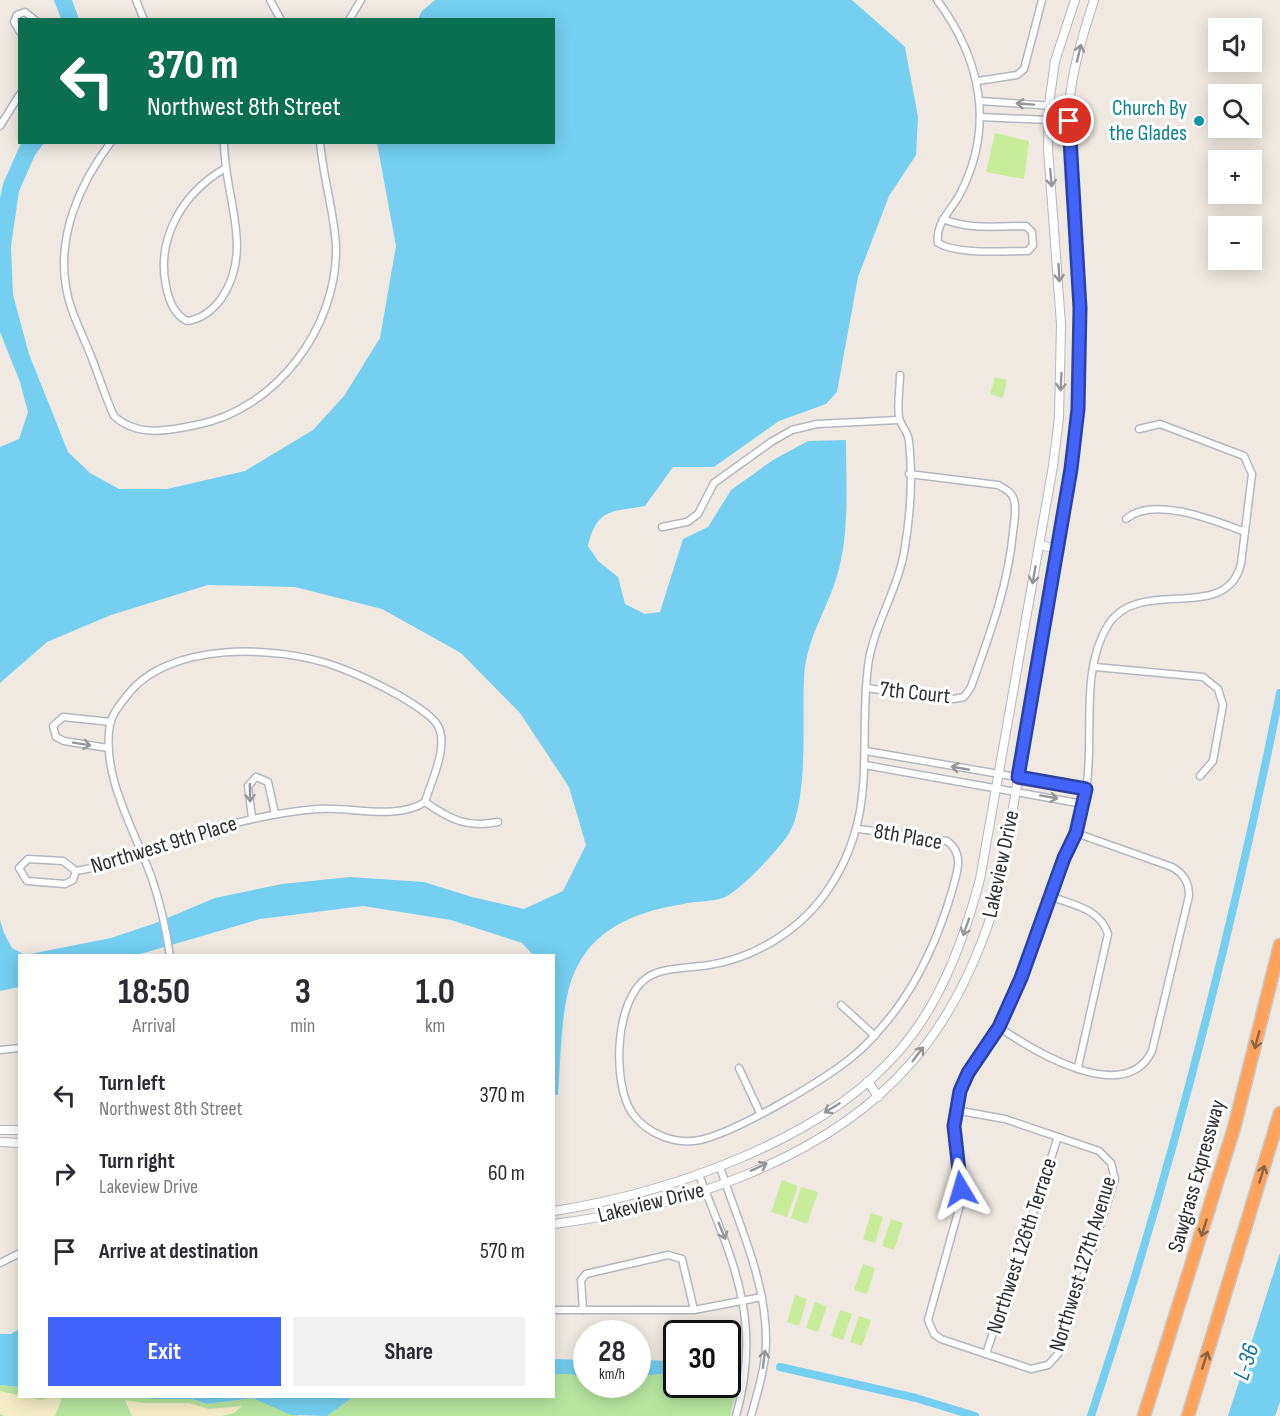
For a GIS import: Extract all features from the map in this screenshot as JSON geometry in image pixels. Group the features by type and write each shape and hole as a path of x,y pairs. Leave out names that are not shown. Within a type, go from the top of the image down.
{"highway":[{"name":"Sawgrass Expressway","path":"1144,1416 1234,1128 1280,945"},
{"path":"1188,1416 1280,1113"}],"street":[{"path":"136,0 143,18"},
{"path":"270,0 280,18"},
{"path":"350,18 361,0"},
{"path":"937,0 957,28 978,81 980,101 980,117 970,168 960,194 944,219 937,232 938,243 946,248 1028,251 1033,245 1032,232 1026,226 956,224 944,219"},
{"path":"978,81 1017,75 1024,69 1042,0"},
{"name":"Lakeview Drive","path":"555,1211 720,1167 793,1131 845,1100 898,1052 914,1032 952,963 968,924 980,879 998,789 1053,466 1062,355 1049,105 1055,61 1074,0"},
{"name":"Lakeview Drive","path":"555,1224 639,1210 705,1190 726,1183 818,1138 878,1096 912,1063 942,1022 979,951 999,890 1071,469 1081,358 1069,107 1074,74 1094,0"},
{"path":"18,29 14,22 17,15 29,13 33,18"},
{"path":"0,126 18,97"},
{"path":"980,101 1069,107"},
{"path":"980,117 1069,121"},
{"path":"109,144 94,164 80,190 65,251 66,286 75,321 114,416 125,426 143,430 171,430 204,423 233,413 257,399 284,376 309,345 324,313 333,281 336,248 320,144"},
{"path":"224,144 224,169 239,243 238,261 233,277 217,304 206,314 187,321 179,317 168,295 164,273 167,235 176,216 206,180 224,169"},
{"path":"841,1005 875,1036 856,1054 760,1113 699,1140 681,1141 662,1137 644,1127 631,1112 622,1091 619,1062 623,1020 628,1002 637,988 648,977 682,968 714,964 748,954 776,940 805,917 828,891 859,829 866,751 868,663 875,636 904,554 909,438 898,420 900,375"},
{"path":"662,527 687,522 698,514 714,483 771,442 792,430 817,424 898,420"},
{"path":"987,1354 941,1339 930,1327 929,1311 960,1206 959,1168 955,1147 955,1110 968,1073 999,1027 1029,959 1050,896 1076,833 1086,789 1089,712 1095,667 1103,634 1116,615 1138,603 1205,596 1226,589 1239,573 1252,474 1250,465 1244,456 1160,424 1139,429"},
{"name":"7th Court","path":"866,688 954,699 964,697 971,687 1002,602 1011,558 1014,499 1009,490 998,485 909,474"},
{"path":"1126,519 1143,510 1189,513 1245,532"},
{"path":"1040,545 1057,549"},
{"path":"170,954 161,911 112,770 108,748 111,722 133,686 153,671 175,662 203,655 230,652 304,657 337,666 375,682 409,702 436,723 441,736 441,750 425,802 459,821 479,826 498,822"},
{"path":"1095,667 1203,676 1218,689 1223,705 1213,761 1207,771 1200,776"},
{"path":"108,748 64,741 56,737 53,726 63,717 111,722"},
{"path":"866,751 1086,789"},
{"path":"865,765 1083,804"},
{"name":"Northwest 9th Place","path":"252,818 248,786 256,777 268,782 275,814"},
{"name":"Northwest 9th Place","path":"76,871 141,854 252,818 319,808 406,811 425,802"},
{"name":"8th Place","path":"859,829 947,841 957,848 959,857 954,884 935,938 898,1008 875,1036"},
{"path":"999,1027 1035,1052 1106,1076 1120,1077 1134,1072 1148,1060 1152,1051 1189,896 1185,878 1172,867 1076,833"},
{"name":"Northwest 9th Place","path":"28,859 63,861 76,871 73,880 65,884 27,881 19,868 28,859"},
{"path":"1050,896 1100,917 1107,934 1078,1067"},
{"path":"0,1050 18,1048"},
{"path":"739,1068 760,1113"},
{"path":"868,1081 878,1096"},
{"path":"955,1110 1005,1119 1058,1137"},
{"path":"0,1130 18,1130"},
{"name":"Northwest 127th Avenue","path":"987,1354 1031,1369 1048,1365 1059,1353 1115,1179 1111,1163 1099,1150 1058,1137"},
{"name":"Northwest 126th Terrace","path":"987,1354 1058,1137"},
{"path":"0,1142 18,1143"},
{"path":"720,1167 751,1253 762,1297 766,1340 762,1373 751,1416"},
{"path":"699,1174 732,1258 744,1302 748,1340 747,1369 736,1416"},
{"path":"0,1263 18,1253"},
{"path":"583,1310 581,1280 586,1274 668,1255 682,1259 694,1310"},
{"path":"555,1310 694,1310 762,1297"}],"green space":[{"path":"995,133 1029,141 1024,179 986,172"},
{"path":"995,377 1007,380 1003,398 990,394"},
{"path":"782,1180 798,1186 787,1217 771,1212"},
{"path":"801,1187 818,1192 807,1224 791,1218"},
{"path":"871,1213 883,1217 875,1243 863,1239"},
{"path":"891,1219 903,1223 894,1250 882,1246"},
{"path":"863,1264 875,1268 867,1294 854,1290"},
{"path":"795,1295 807,1299 799,1326 787,1322"},
{"path":"815,1302 827,1306 818,1332 806,1328"},
{"path":"840,1310 852,1314 843,1340 831,1336"},
{"path":"859,1316 871,1320 862,1346 850,1342"},
{"path":"555,1374 573,1375 573,1398 651,1398 651,1375 663,1374 663,1398 735,1398 730,1416 327,1416 352,1398 555,1398"},
{"path":"0,1385 18,1387 18,1398 173,1398 192,1399 207,1404 253,1398 299,1416 0,1416"}],"sand":[{"path":"0,1391 18,1395 18,1398 62,1399 55,1416 4,1416 0,1414"},
{"path":"125,1400 144,1403 189,1403 209,1409 242,1406 234,1413 221,1416 132,1416"}],"water":[{"path":"54,0 72,0 79,18 61,18"},
{"path":"435,0 852,0 905,47 918,117 916,155 889,196 858,277 837,392 826,404 779,421 714,467 673,467 645,506 607,514 601,518 592,534 588,546 598,561 618,577 625,604 645,614 660,612 683,539 708,527 731,490 773,460 808,441 846,440 844,543 833,589 812,639 805,665 802,782 795,821 776,851 730,894 723,898 667,907 637,916 609,930 587,951 572,978 568,994 562,1028 558,1095 555,1095 555,954 532,954 522,943 451,920 363,906 260,919 140,954 30,954 111,938 153,924 215,898 282,884 350,877 424,882 472,897 524,909 563,891 586,845 569,787 520,713 461,653 382,609 295,587 208,585 111,615 47,642 0,683 0,447 19,439 28,412 20,382 0,332 0,198 3,184 21,144 43,144 35,155 19,191 11,246 13,295 29,354 68,452 90,473 119,489 167,489 245,471 313,430 344,396 380,338 396,246 377,144 555,144 555,18 418,18 422,11"},
{"path":"0,920 12,948 23,954 18,954 18,987 0,991"},
{"name":"L-36","path":"1280,1253 1280,1402 1275,1416 1228,1416"},
{"path":"18,1330 18,1387 0,1385 0,1334 11,1334"},
{"path":"555,1359 573,1360 573,1375 555,1374"},
{"path":"651,1360 663,1361 663,1374 651,1375"},
{"path":"146,1398 253,1398 207,1404 192,1399"},
{"path":"253,1398 352,1398 327,1416 291,1415"}],"waterway":[{"path":"1091,1416 1147,1238 1196,1058 1241,876 1280,693"},
{"path":"780,1367 916,1398 975,1416"}],"place":[{"name":"Church By the Glades","path":"1199,121"}],"route":[{"path":"961,1189 954,1126 960,1091 968,1073 999,1027 1021,978 1064,858 1076,833 1086,789 1018,777 1071,469 1078,409 1081,358 1080,308 1069,121"}]}
